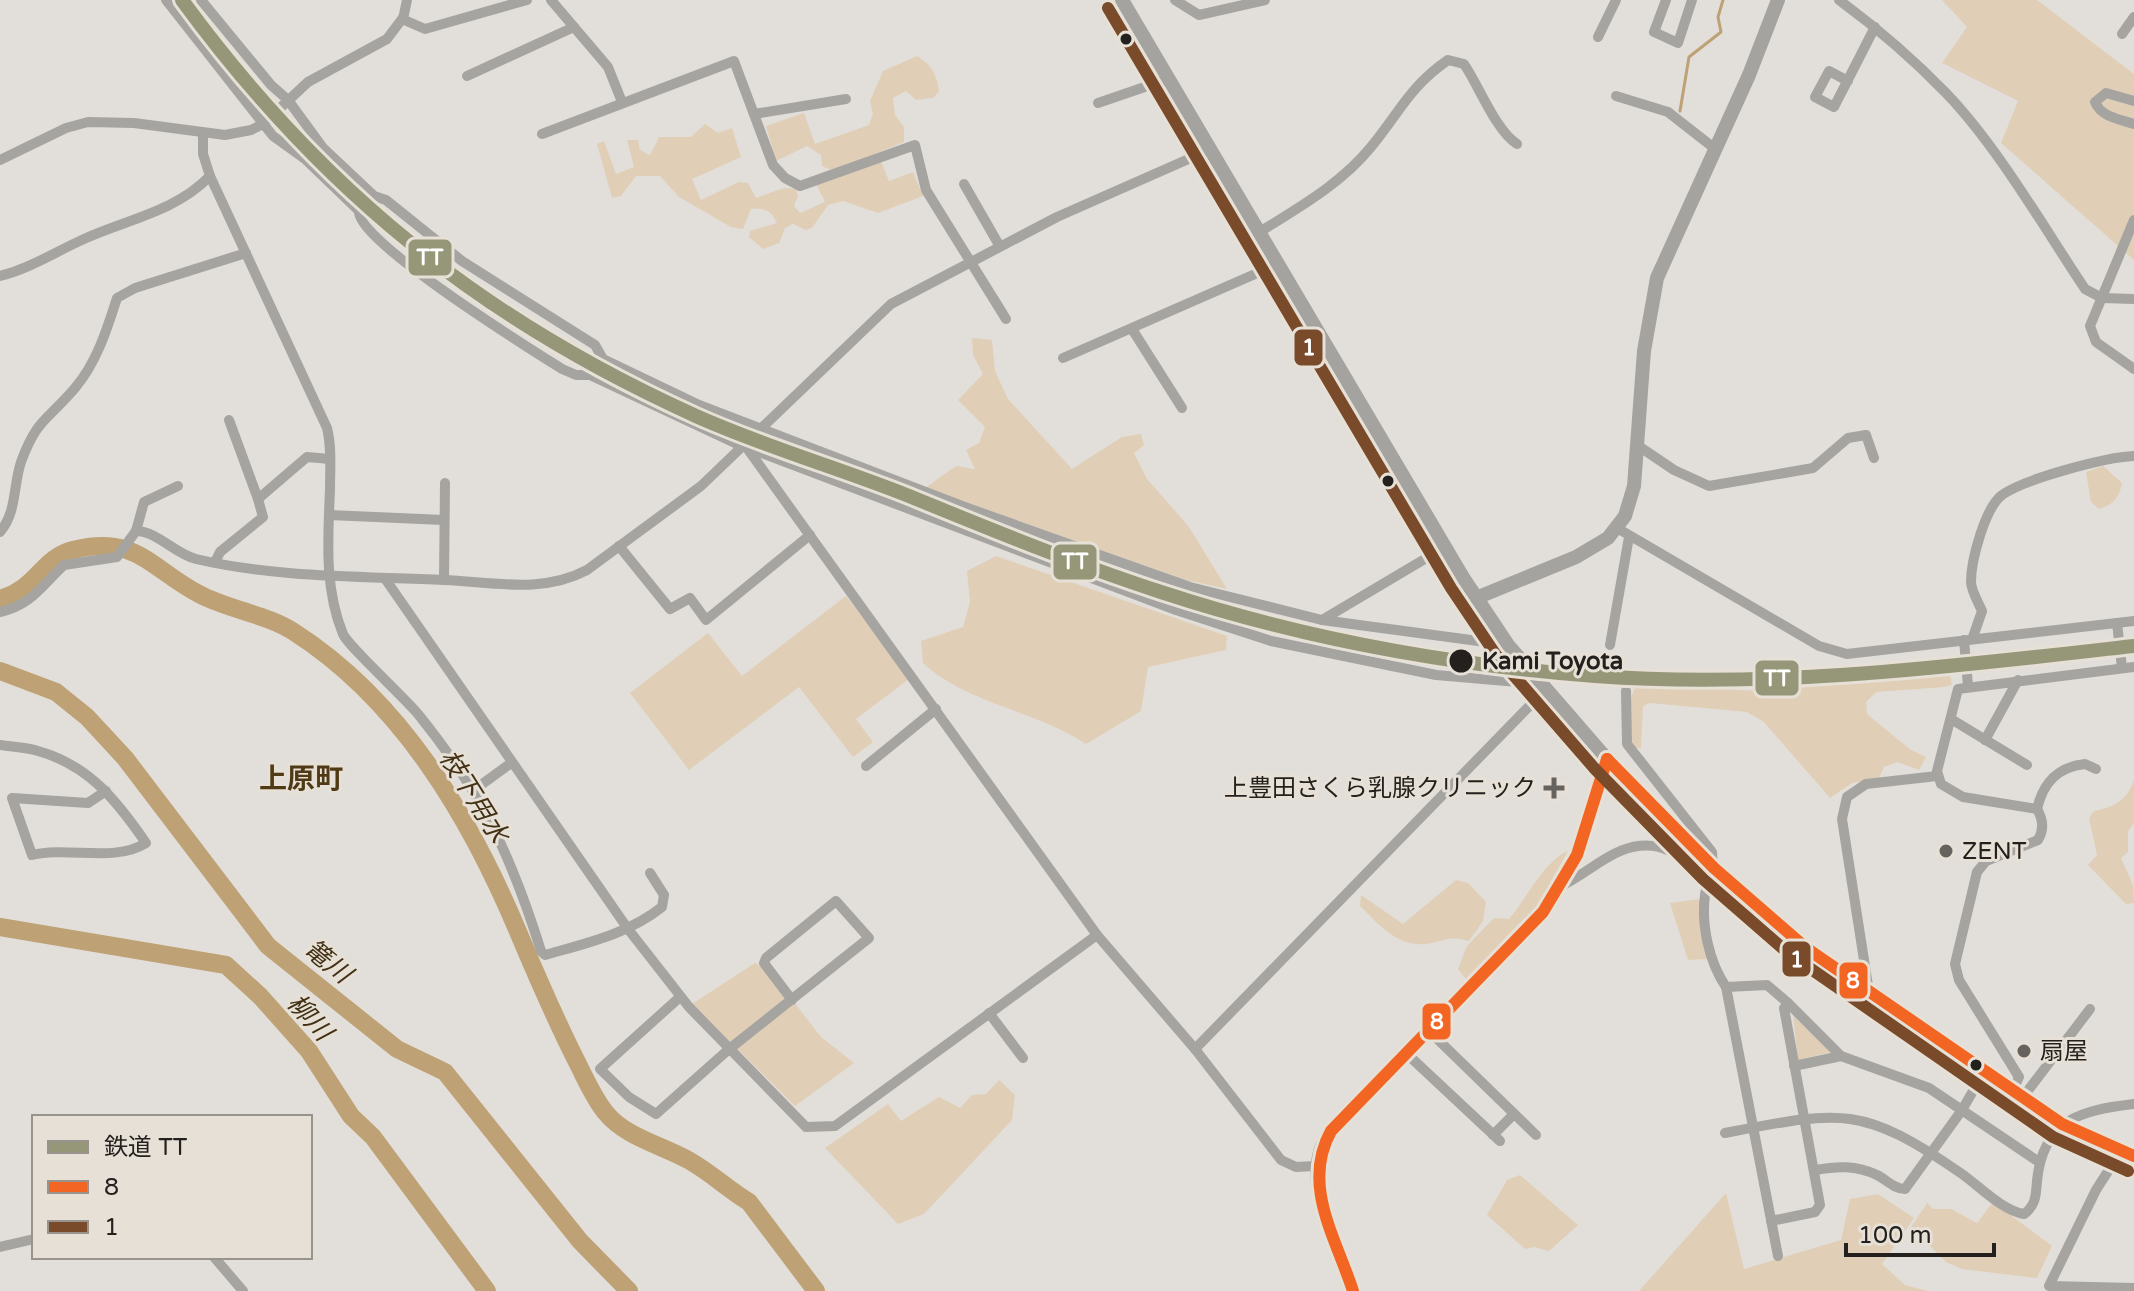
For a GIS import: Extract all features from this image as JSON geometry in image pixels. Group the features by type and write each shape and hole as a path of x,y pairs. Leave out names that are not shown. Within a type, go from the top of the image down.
{"street":[{"path":"166,0 283,147 305,159 359,211 362,223 401,259 503,332 562,369 576,375 590,375 745,445 1176,610 1436,675 1541,685"},
{"path":"201,0 271,85 288,100 323,148 374,196 386,200 462,261 595,345 603,359 699,405 962,506 1255,608 1508,645"},
{"path":"0,160 66,128 88,122 134,123 225,135 263,124 308,82 387,39 403,19 407,0"},
{"path":"403,19 425,29 527,0"},
{"path":"551,0 608,67 622,102"},
{"path":"1122,0 1445,547 1508,645 1607,759 1714,868 1806,948 2062,1124 2127,1154 2096,1190 2049,1286 2134,1288"},
{"path":"1175,0 1199,15 1265,0"},
{"path":"1598,37 1616,0"},
{"path":"1666,0 1654,32 1678,43 1692,0"},
{"path":"1476,598 1599,545 1617,528 1632,499 1644,351 1657,278 1749,75 1778,0"},
{"path":"1839,0 1875,27 1965,116 2085,289 2102,298 2134,299"},
{"path":"2122,34 2134,17"},
{"path":"467,76 574,27"},
{"path":"1848,81 1875,27"},
{"path":"542,134 731,60 773,165 785,178 800,186 915,145 926,190 1006,319"},
{"path":"1258,233 1329,189 1372,147 1389,118 1425,75 1448,60 1464,64 1484,94 1498,124 1517,144"},
{"path":"1098,103 1168,79"},
{"path":"2134,101 2106,93 2095,102 2098,110 2134,124"},
{"path":"1616,96 1668,112 1714,148"},
{"path":"754,114 846,99"},
{"path":"203,133 203,154 210,176 326,426 330,459 328,577 347,641 405,699 474,790 508,852 541,951 545,955 628,929 662,907 662,889 650,873"},
{"path":"134,534 194,559 328,577 508,585 554,583 587,570 701,486 891,304 999,245 1209,150"},
{"path":"0,276 41,263 84,239 174,205 210,176"},
{"path":"964,184 999,245"},
{"path":"2134,220 2090,326 2096,342 2134,369"},
{"path":"0,532 9,520 20,465 35,427 75,388 88,369 112,322 117,298 135,288 246,253"},
{"path":"1063,358 1278,264"},
{"path":"1132,329 1182,408"},
{"path":"215,562 220,552 263,517 229,420"},
{"path":"1637,445 1674,470 1709,486 1813,468 1848,438 1866,435 1874,458"},
{"path":"745,445 1097,935 1195,1049 1281,1160 1296,1167 1315,1166"},
{"path":"1968,686 1968,639 1982,611 1970,584 1982,529 1993,505 2004,493 2054,475 2118,457 2134,456"},
{"path":"258,499 307,457 330,459"},
{"path":"444,580 445,483"},
{"path":"0,612 15,608 39,594 64,565 117,557 134,534 144,502 178,486"},
{"path":"329,515 444,520"},
{"path":"1617,528 1819,646 1847,654 1880,653 1968,639 2134,621"},
{"path":"619,546 670,609 690,598 706,620 810,535"},
{"path":"1610,645 1629,537"},
{"path":"1322,620 1445,547"},
{"path":"386,580 628,929 680,997 728,1050 806,1127 828,1129 1097,935"},
{"path":"2037,809 1963,797 1945,789 1937,776 1958,689 2128,668 2117,623"},
{"path":"1985,740 2018,680"},
{"path":"1195,1049 1541,685"},
{"path":"1626,691 1627,744 1712,852 1714,868 1709,875 1704,906 1710,955 1726,987 1778,1256"},
{"path":"866,766 936,709"},
{"path":"1951,719 2027,765"},
{"path":"0,745 41,751 80,768 106,791 146,843 132,852 50,851 32,855 12,798 88,803 106,791"},
{"path":"1353,1291 1317,1187 1315,1166 1325,1138 1543,912 1561,886 1582,843 1607,759"},
{"path":"474,790 511,763"},
{"path":"2018,1094 2019,1077 1959,980 1955,964 1977,872 1986,861 2038,840 2043,832 2037,809 2049,780 2063,770 2085,764 2096,769"},
{"path":"1869,992 1842,819 1847,797 1866,784 1937,776"},
{"path":"1561,886 1581,877 1614,853 1641,844 1714,868"},
{"path":"680,997 600,1069 629,1097 660,1113 728,1050 792,1000 869,938 836,901 766,958 764,963 792,1000"},
{"path":"1726,987 1767,985 1841,1056 1929,1088 2039,1162"},
{"path":"1771,1221 1819,1209 1815,1170 1784,1008 1788,1003"},
{"path":"2018,1094 2090,1009"},
{"path":"989,1013 1023,1058"},
{"path":"1428,1030 1536,1135"},
{"path":"1406,1053 1497,1138 1514,1114"},
{"path":"1794,1066 1841,1056"},
{"path":"1815,1170 1856,1168 1900,1190 1907,1187 1962,1110 1984,1072"},
{"path":"1725,1133 1833,1116 1877,1123 1931,1153 2021,1214 2028,1211 2035,1201 2039,1162 2062,1124 2086,1110 2134,1104"},
{"path":"0,1247 32,1239"},
{"path":"216,1259 243,1291"}],"shaded area":[{"path":"1942,0 2037,0 2134,74 2134,260 2001,143 2018,101 1942,63 1967,27"},
{"path":"917,56 932,70 939,91 933,98 916,100 906,91 893,98 895,115 904,127 904,142 833,171 822,166 821,155 807,146 776,161 766,126 804,113 815,144 869,125 873,114 870,101 883,71"},
{"path":"705,124 718,133 732,128 741,157 692,179 701,200 739,182 748,183 756,198 784,188 796,189 798,196 794,206 800,213 825,202 816,184 881,161 889,181 913,172 923,196 878,213 843,201 828,205 812,228 806,230 793,224 785,228 779,243 763,249 749,237 750,231 777,223 764,210 751,209 743,229 731,227 679,197 660,176 636,176 621,196 612,198 597,144 604,141 616,174 634,167 627,140 638,140 640,150 650,155 659,137 691,137"},
{"path":"972,338 992,340 995,371 1008,399 1072,469 1122,437 1141,434 1144,445 1134,453 1147,479 1189,527 1227,589 1186,580 925,488 956,466 975,469 966,450 979,443 985,427 958,400 983,374 973,355"},
{"path":"2103,466 2122,483 2115,500 2099,509 2091,502 2086,472"},
{"path":"996,556 1227,636 1226,650 1148,667 1141,711 1086,744 1066,732 980,698 941,677 923,663 921,641 963,627 970,602 967,571"},
{"path":"846,596 909,679 856,719 873,742 853,757 799,687 689,770 630,693 708,633 742,676"},
{"path":"1950,675 1952,685 1876,692 1866,702 1867,714 1911,750 1926,757 1919,770 1897,762 1884,767 1879,778 1852,783 1830,798 1764,722 1747,712 1650,703 1643,706 1641,748 1634,748 1630,732 1629,707 1637,685 1760,691"},
{"path":"2134,780 2134,823 2128,831 2128,852 2121,858 2133,885 2134,903 2126,904 2088,865 2097,855 2089,818 2094,811 2119,802"},
{"path":"1568,851 1538,905 1466,979 1458,969 1467,946 1494,918 1509,919 1544,871"},
{"path":"1456,880 1468,883 1486,902 1483,921 1469,941 1454,938 1420,944 1400,940 1360,906 1361,895 1403,924"},
{"path":"1700,899 1707,959 1688,960 1670,903"},
{"path":"755,963 770,971 821,1037 854,1063 795,1106 692,1004"},
{"path":"1793,1016 1832,1052 1798,1060"},
{"path":"999,1080 1015,1095 1012,1120 924,1214 898,1224 825,1148 888,1104 901,1121 939,1097 960,1108 972,1095 986,1094"},
{"path":"1520,1175 1578,1225 1549,1251 1534,1247 1525,1249 1487,1215 1507,1180"},
{"path":"1726,1193 1744,1269 1841,1240 1850,1199 1878,1194 1914,1218 1882,1264 1905,1285 1928,1291 1639,1291"},
{"path":"1993,1202 2052,1246 2037,1278 1962,1269 1946,1262 1911,1227 1927,1203 1933,1209 1951,1209 1977,1223"}],"waterway":[{"path":"1680,111 1689,57 1721,32 1718,17 1723,0"},
{"name":"枝下用水","path":"0,599 23,588 62,554 95,546 113,547 142,557 199,594 283,626 333,660 368,692 400,728 455,806 500,891 563,1034 602,1108 623,1129 690,1161 749,1202 816,1291"},
{"name":"篭川","path":"0,671 56,692 87,717 125,758 268,946 397,1049 445,1072 580,1241 629,1291"},
{"name":"柳川","path":"0,927 226,965 260,996 309,1051 351,1116 373,1137 487,1291"}],"tunnel":[{"path":"1252,624 1255,611"}],"rail line":[{"name":"TT","path":"182,0 235,68 291,132 349,190 410,243 476,292 545,337 618,378 722,427 1161,592 1267,623 1375,647 1485,665 1595,676 1730,680 1798,677 1933,668 2134,646"}],"transit line":[{"name":"1","path":"1108,8 1451,588 1496,655 1595,769 1703,879 1788,953 2053,1137 2128,1171"},
{"name":"8","path":"1607,759 1714,868 1806,948 2062,1124 2134,1156"},
{"name":"8","path":"1353,1291 1324,1211 1320,1191 1319,1171 1331,1131 1543,912 1577,855 1607,759"}],"place":[{"name":"Kami Toyota","path":"1461,661"},
{"name":"上豊田さくら乳腺クリニック","path":"1554,788"},
{"name":"ZENT","path":"1946,851"},
{"name":"扇屋","path":"2024,1051"}],"district":[{"name":"上原町","path":"301,778"}]}
